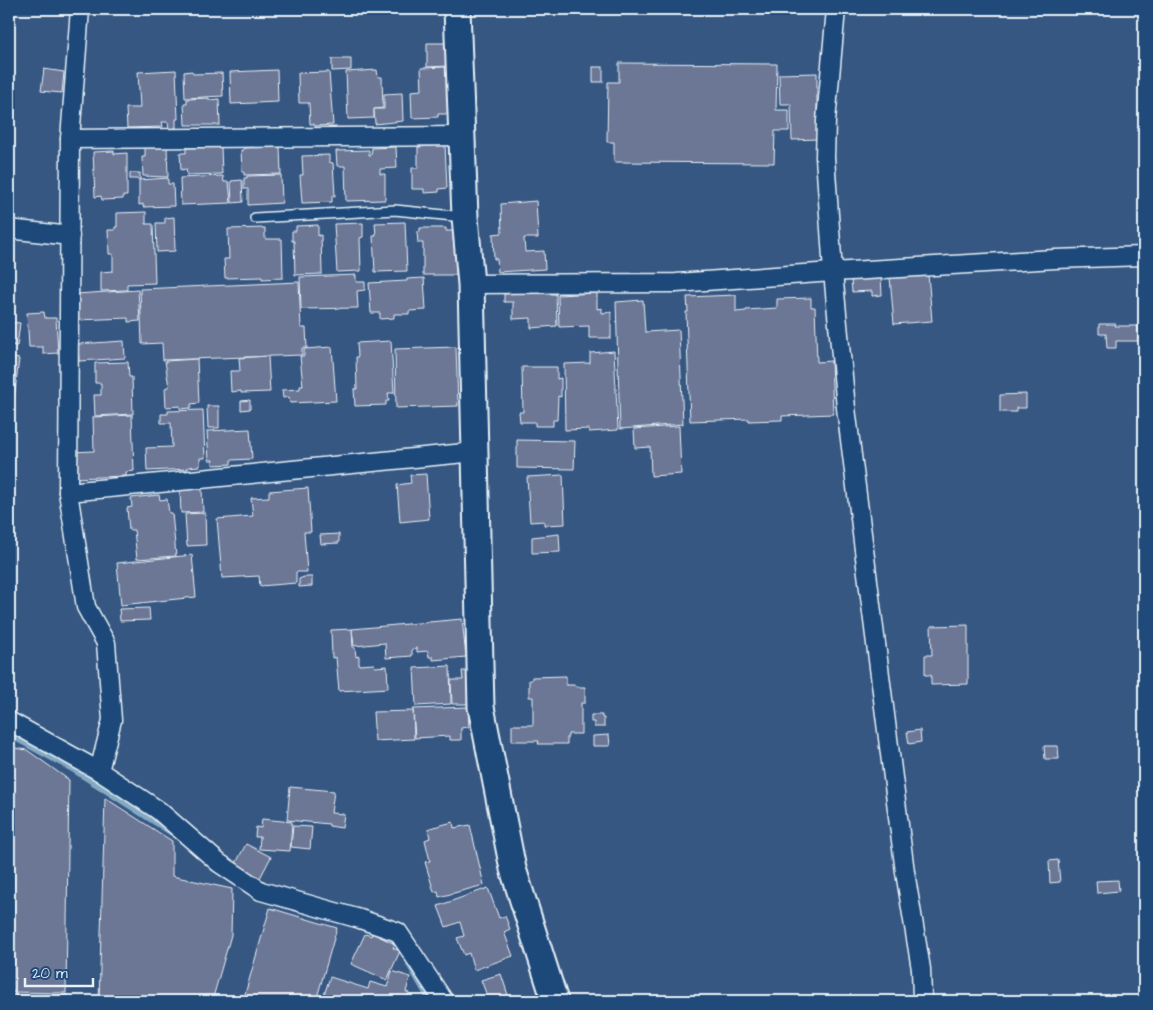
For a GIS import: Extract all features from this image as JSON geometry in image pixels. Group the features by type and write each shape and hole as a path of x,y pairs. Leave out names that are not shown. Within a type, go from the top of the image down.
{"street":[{"path":"80,9 70,139 68,492 86,606 106,643 112,720 99,771"},
{"path":"457,9 466,217 471,284 481,707 513,869 554,1001"},
{"path":"836,9 826,121 825,157 833,272 846,408 905,872 920,969 921,1001"},
{"path":"70,139 463,136"},
{"path":"9,229 70,236"},
{"path":"471,284 676,284 833,272 1055,259 1144,256"},
{"path":"68,492 475,452"},
{"path":"9,722 99,771 158,810 219,863 261,891 360,919 398,932 444,1001"}],"lane":[{"path":"255,218 396,210 466,217"}],"building":[{"path":"427,43 448,43 449,66 427,67"},
{"path":"332,59 351,59 351,70 332,71"},
{"path":"619,63 777,64 776,110 789,110 789,131 775,131 774,163 614,162 614,142 607,142 608,82 619,82"},
{"path":"446,67 448,114 438,114 438,117 412,118 411,91 422,90 421,68"},
{"path":"593,67 603,67 603,82 593,82"},
{"path":"44,69 64,72 62,93 41,91"},
{"path":"176,70 178,119 176,119 176,128 169,129 168,122 162,122 163,127 127,128 126,108 140,108 138,72"},
{"path":"277,70 278,102 231,104 230,72"},
{"path":"377,70 378,77 382,77 383,108 374,109 374,118 348,119 346,72"},
{"path":"192,71 193,74 222,73 223,96 185,98 184,72"},
{"path":"329,72 333,125 315,126 310,124 309,103 299,103 298,73"},
{"path":"817,73 817,139 792,140 791,104 780,104 779,74"},
{"path":"402,93 403,121 375,124 374,109 384,109 384,94"},
{"path":"209,98 209,100 219,99 220,125 185,125 184,103 187,103 187,99"},
{"path":"445,145 447,188 439,189 439,192 424,193 424,189 412,189 412,168 418,168 418,147"},
{"path":"167,146 168,177 143,176 142,157 145,157 145,147"},
{"path":"221,147 222,174 187,175 186,169 181,170 180,153 186,153 186,148"},
{"path":"280,147 281,174 244,175 244,172 242,172 241,150 244,150 244,148"},
{"path":"396,147 397,168 380,169 380,174 385,174 385,200 346,201 345,166 337,166 336,151 369,150 369,155 371,155 372,148"},
{"path":"114,151 114,154 127,153 127,196 123,196 123,199 102,200 101,196 95,197 93,152"},
{"path":"329,155 329,162 333,163 335,196 332,196 332,202 302,203 300,175 303,175 302,156"},
{"path":"130,173 140,173 140,179 130,179"},
{"path":"281,175 282,203 248,205 248,189 244,189 244,178 247,178 247,176"},
{"path":"223,176 224,182 229,182 231,203 181,205 180,178"},
{"path":"168,178 168,184 173,184 174,206 143,207 143,204 139,205 139,180"},
{"path":"242,180 243,202 232,203 231,181"},
{"path":"536,201 538,238 524,238 525,252 544,251 545,269 498,272 497,259 494,259 493,234 502,233 501,204"},
{"path":"146,212 146,224 153,224 155,283 127,284 127,290 101,291 101,272 113,271 113,254 109,254 108,230 115,230 115,227 117,227 117,213"},
{"path":"174,217 175,251 157,252 156,223 165,223 165,218"},
{"path":"405,222 407,271 375,272 373,236 376,236 375,223"},
{"path":"363,223 363,237 360,238 361,271 337,272 334,224"},
{"path":"318,225 318,236 321,235 322,274 295,275 292,231 296,231 296,226"},
{"path":"265,228 265,239 282,239 283,278 225,278 224,259 229,259 228,229"},
{"path":"420,228 446,228 446,231 454,231 453,240 456,240 456,275 423,275 423,243 418,243 417,232 420,232"},
{"path":"928,274 932,321 894,324 890,277"},
{"path":"356,275 356,282 365,282 365,290 357,291 358,308 301,309 300,277"},
{"path":"881,275 882,295 872,296 872,291 852,292 851,279"},
{"path":"424,278 426,310 409,311 409,314 394,314 394,318 380,319 380,313 371,313 369,283"},
{"path":"299,282 301,328 306,328 307,348 302,348 302,355 163,360 162,343 142,344 140,289"},
{"path":"138,290 140,321 128,322 128,318 77,320 76,294"},
{"path":"545,292 546,294 556,294 557,326 531,328 531,318 513,319 513,302 504,302 504,294"},
{"path":"597,293 597,309 602,308 602,313 611,312 611,338 589,338 589,326 559,327 558,295"},
{"path":"736,295 736,312 777,308 777,299 811,298 811,307 815,307 817,362 831,361 833,414 782,416 782,420 690,421 687,297"},
{"path":"643,300 645,332 679,330 683,424 620,429 616,302"},
{"path":"44,312 45,318 56,318 58,353 43,354 43,347 29,347 27,313"},
{"path":"9,322 20,323 17,346 9,345"},
{"path":"1099,324 1138,326 1138,341 1116,341 1116,348 1107,348 1106,334 1099,334"},
{"path":"124,341 125,358 79,361 78,344"},
{"path":"391,341 394,393 388,393 389,401 386,401 386,405 355,406 354,389 357,389 357,343"},
{"path":"332,347 336,401 290,403 289,397 283,398 282,390 300,389 300,386 303,386 300,356 304,356 304,349"},
{"path":"456,347 458,406 396,408 395,349"},
{"path":"614,351 618,430 589,432 589,429 565,430 564,364 590,363 590,353"},
{"path":"268,356 270,392 231,392 230,371 240,371 239,358"},
{"path":"9,357 19,359 9,439"},
{"path":"197,359 199,403 191,404 191,408 180,409 180,406 166,407 165,388 169,387 165,361"},
{"path":"128,362 129,377 132,377 133,414 95,416 94,395 101,395 101,383 95,383 95,363"},
{"path":"522,367 557,367 557,379 561,378 561,397 558,396 557,420 553,420 553,426 535,426 535,422 520,422 519,412 523,412"},
{"path":"1026,394 1026,408 1016,408 1016,412 1000,412 1000,395"},
{"path":"250,400 250,409 241,410 241,401"},
{"path":"207,406 219,406 219,428 208,428"},
{"path":"203,410 205,458 200,458 200,466 188,467 188,469 147,471 146,448 172,447 171,423 161,423 161,414 168,414 168,411"},
{"path":"132,415 134,471 126,472 126,476 73,478 72,452 94,451 93,417"},
{"path":"679,426 681,474 651,476 650,447 635,448 634,429"},
{"path":"250,429 252,459 231,460 231,464 213,465 213,460 209,460 207,431"},
{"path":"517,440 575,441 574,469 517,468"},
{"path":"426,474 429,519 400,522 397,485 411,483 410,475"},
{"path":"563,475 565,524 544,525 544,521 530,522 527,477"},
{"path":"308,488 311,532 304,532 307,572 296,572 296,583 260,586 259,576 222,578 217,519 253,516 251,498 269,497 269,491"},
{"path":"202,489 203,512 181,513 180,490"},
{"path":"159,495 160,500 167,499 169,513 172,513 176,556 137,559 134,530 129,530 127,508 132,507 131,498"},
{"path":"205,513 206,545 187,546 185,514"},
{"path":"339,534 339,543 321,544 320,535"},
{"path":"559,534 560,552 532,553 532,537"},
{"path":"192,555 196,597 121,605 117,563"},
{"path":"312,577 312,586 299,587 299,579"},
{"path":"149,608 150,620 120,621 119,609"},
{"path":"462,619 466,657 433,660 433,657 429,657 428,651 417,652 417,648 412,649 412,656 386,658 385,643 354,646 352,629"},
{"path":"968,625 968,684 931,685 931,675 925,675 925,655 932,655 931,626"},
{"path":"352,629 353,648 355,648 356,657 359,656 359,665 374,664 375,667 387,666 388,688 339,691 336,657 332,658 331,630"},
{"path":"450,666 451,704 416,706 414,668"},
{"path":"462,671 469,671 470,704 452,704 451,680 463,680"},
{"path":"566,676 566,685 585,687 585,703 581,703 581,734 568,734 567,744 538,744 539,741 512,741 512,725 533,725 533,697 529,697 529,680 532,680 532,677"},
{"path":"468,707 469,727 461,728 461,740 450,740 450,736 415,738 413,709"},
{"path":"413,711 414,739 375,741 373,712"},
{"path":"591,715 602,715 604,727 594,727 594,722 591,722"},
{"path":"920,730 921,742 909,744 907,732"},
{"path":"609,735 610,746 593,746 593,736"},
{"path":"1044,746 1058,746 1059,759 1045,759"},
{"path":"9,747 27,750 69,780 66,993 9,992"},
{"path":"290,787 334,791 331,813 344,814 342,828 329,826 329,824 287,820"},
{"path":"105,798 172,841 172,876 232,889 231,935 212,1001 99,1001"},
{"path":"262,819 292,822 290,851 259,849 260,837 255,837 256,827 261,828"},
{"path":"453,822 454,828 470,825 484,885 439,897 438,891 434,892 425,862 430,861 425,840 430,838 428,829"},
{"path":"293,826 312,827 310,849 291,847"},
{"path":"246,844 271,857 260,878 235,865"},
{"path":"1058,860 1060,882 1050,883 1049,861"},
{"path":"1118,880 1119,891 1097,893 1096,881"},
{"path":"488,888 499,918 505,916 510,929 504,932 513,956 474,970 469,953 464,955 457,938 464,936 460,922 446,927 438,906"},
{"path":"270,908 337,928 316,1001 243,1001"},
{"path":"372,933 395,944 393,948 400,951 387,980 351,964 365,934 371,936"},
{"path":"392,971 410,977 406,992 409,993 406,1001 322,1001 330,977 368,989 370,982 387,987"},
{"path":"501,974 510,1001 489,1001 481,980"},
{"path":"9,995 67,995 67,1001 9,1001"}],"waterway":[{"path":"9,734 75,770 173,833"},
{"path":"410,965 431,1001"}]}
